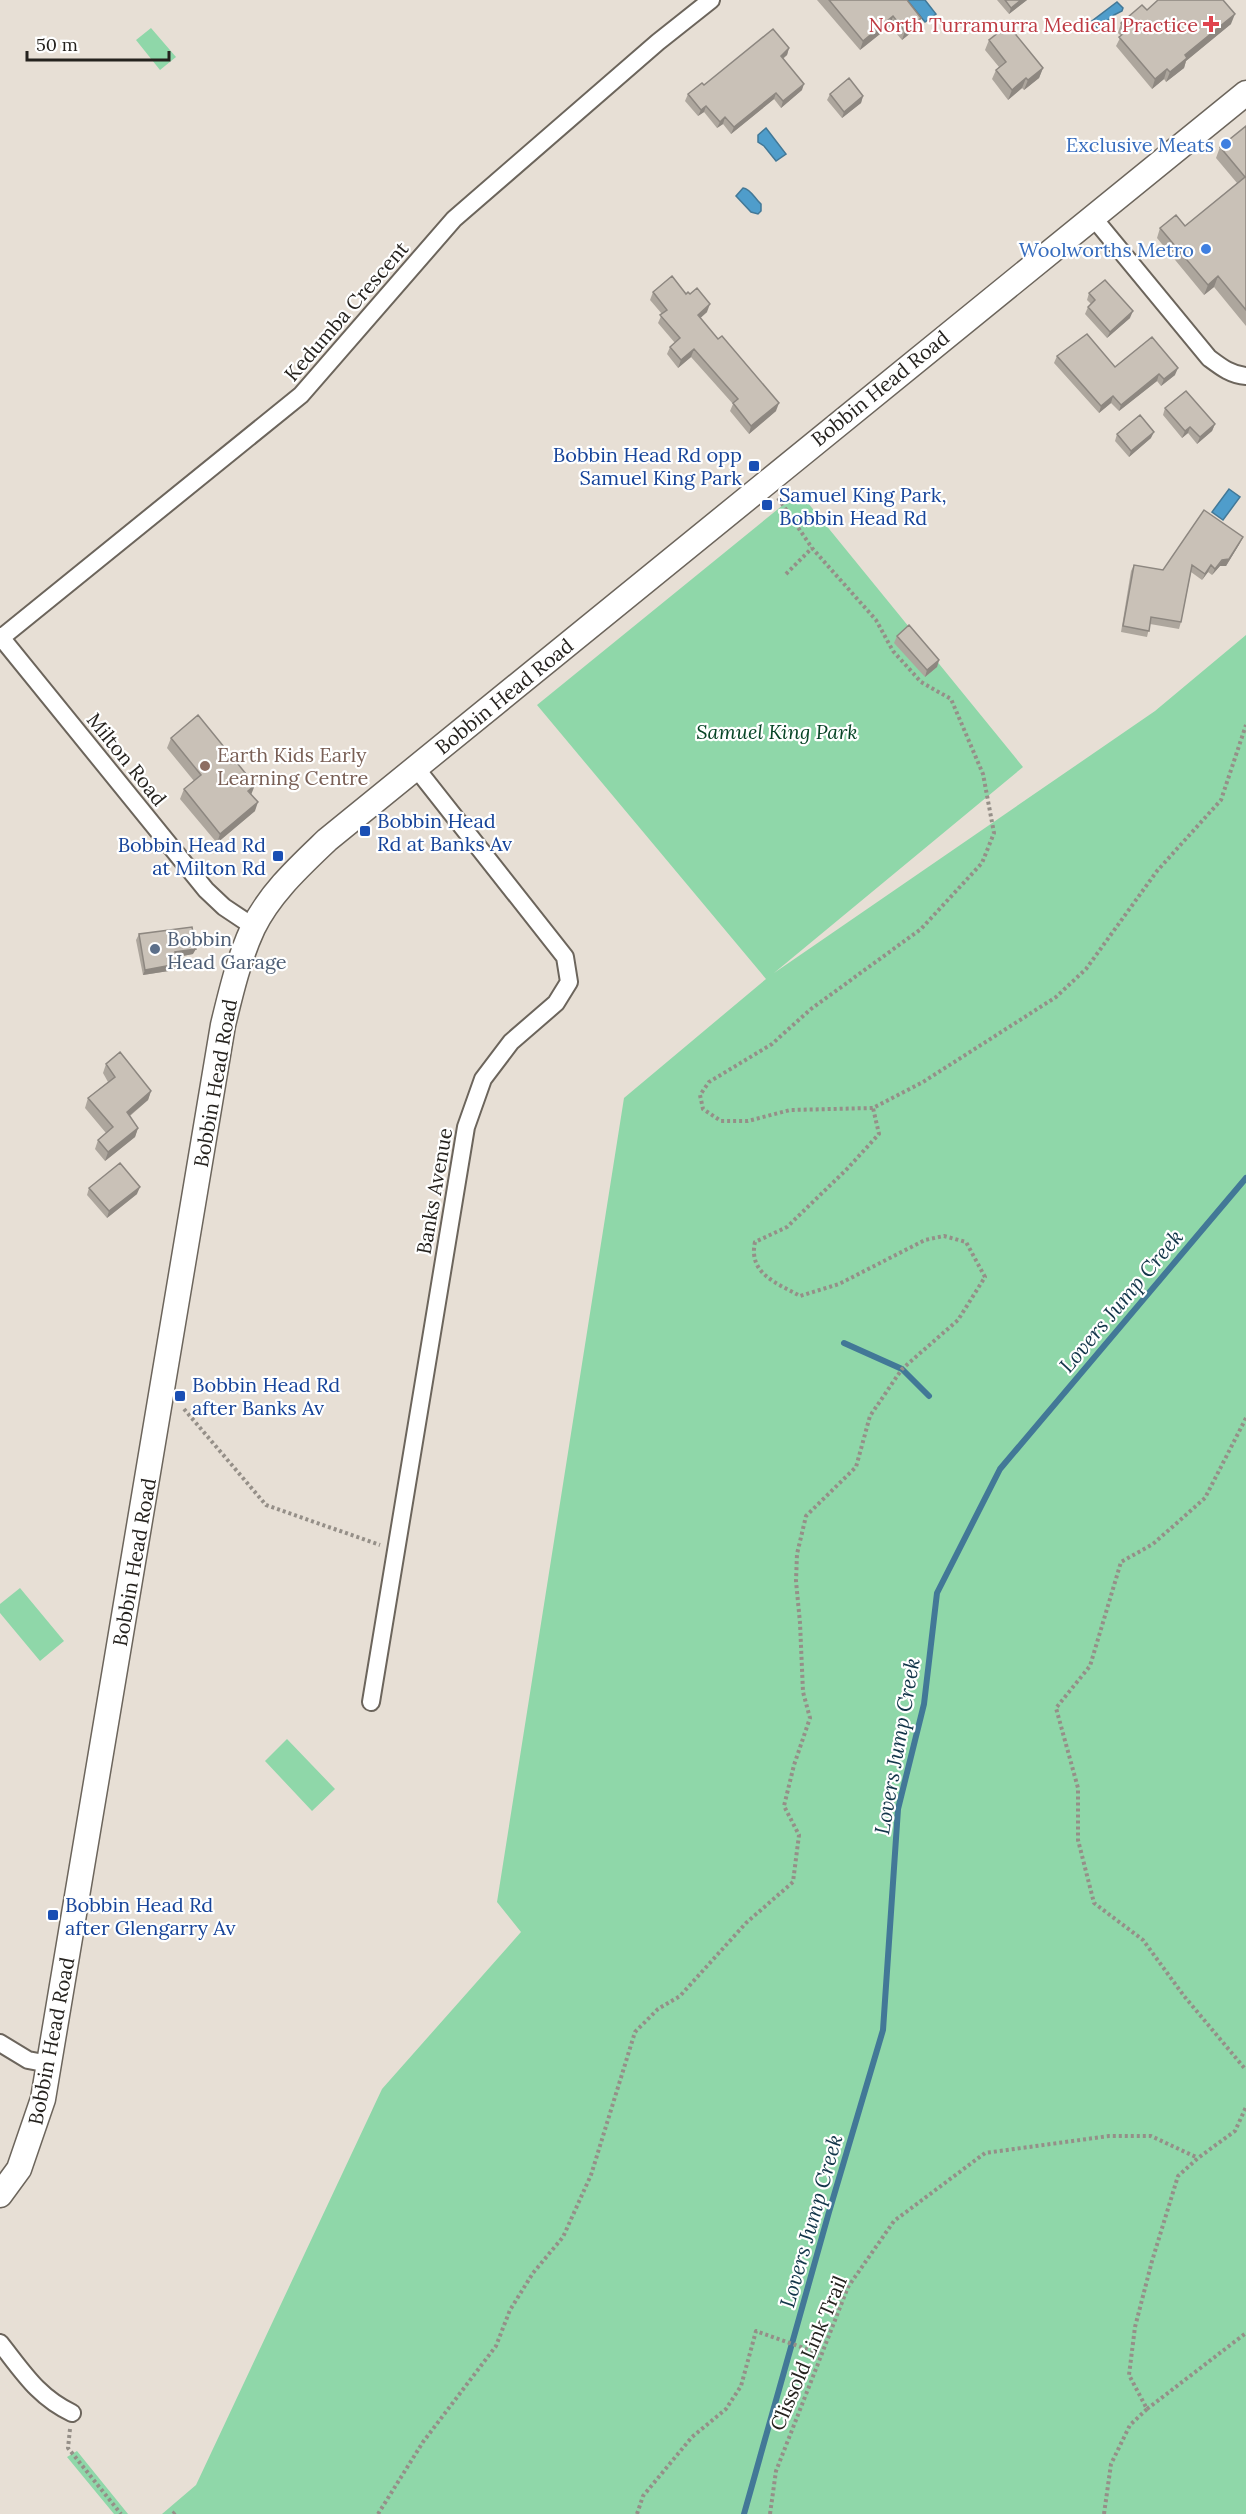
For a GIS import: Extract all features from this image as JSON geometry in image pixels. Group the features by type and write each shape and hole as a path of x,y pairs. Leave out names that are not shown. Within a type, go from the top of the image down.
{"main road":[{"name":"Bobbin Head Road","path":"0,2195 18,2169 41,2109 223,1024 235,978 254,927 275,895 296,870 327,840 1246,93"}],"street":[{"name":"Kedumba Crescent","path":"1,637 302,396 454,219 711,0"},
{"path":"1092,216 1209,357 1222,369 1246,376"},
{"name":"Milton Road","path":"1,637 206,890 224,907 254,927"},
{"path":"0,664 13,652"},
{"name":"Banks Avenue","path":"371,1702 466,1127 483,1079 510,1042 556,1002 568,981 564,957 416,768"},
{"path":"0,2043 28,2060 50,2064"},
{"path":"0,2343 38,2392 72,2413"}],"path":[{"path":"765,482 812,548 876,620 894,651 921,682 951,699 982,774 994,833 982,863 921,929 811,1009 772,1044 709,1082 700,1095 703,1109 721,1121 748,1121 790,1110 873,1108 923,1082 1056,997 1086,969 1157,871 1221,800 1246,725"},
{"path":"786,574 812,548"},
{"path":"378,2514 423,2442 496,2346 510,2310 533,2273 563,2237 591,2175 635,2032 658,2009 680,1996 746,1923 793,1882 799,1835 784,1806 810,1718 803,1692 801,1623 796,1581 797,1554 806,1516 856,1467 870,1416 902,1369 958,1320 985,1277 966,1242 944,1236 926,1240 839,1284 800,1296 763,1276 753,1253 755,1242 787,1227 847,1169 879,1134 873,1108"},
{"path":"184,1409 266,1504 395,1551"},
{"path":"1246,1418 1205,1498 1153,1544 1121,1562 1090,1666 1056,1708 1078,1788 1078,1840 1094,1903 1143,1940 1184,1996 1246,2070"},
{"path":"1147,2409 1130,2375 1135,2327 1178,2176 1198,2158 1235,2132 1246,2107"},
{"name":"Clissold Link Trail","path":"770,2514 776,2471 848,2287 894,2221 985,2153 1109,2136 1151,2136 1198,2158"},
{"path":"637,2514 643,2496 692,2437 726,2409 741,2386 756,2331 821,2354"},
{"path":"1104,2514 1112,2464 1130,2425 1147,2409 1246,2333"},
{"path":"72,2413 68,2448 121,2514"}],"green space":[{"path":"151,28 176,57 160,70 136,40"},
{"name":"Samuel King Park","path":"799,492 1023,767 774,973 1155,711 1246,635 1246,2514 162,2514 196,2485 382,2089 521,1932 497,1902 624,1098 766,979 537,705"},
{"path":"20,1588 64,1641 40,1661 0,1613 0,1604"},
{"path":"287,1739 335,1789 312,1811 265,1761"},
{"path":"77,2451 128,2514 114,2514 67,2457"}],"water":[{"path":"907,0 925,0 936,14 925,22"},
{"path":"1117,2 1123,8 1122,11 1098,29 1092,21"},
{"path":"766,128 786,154 776,161 758,142 758,135"},
{"path":"743,188 751,192 761,204 761,211 758,214 751,212 736,196"},
{"path":"1229,489 1240,497 1223,520 1212,512"}],"building":[{"path":"829,0 907,0 921,18 905,31 893,16 863,41"},
{"path":"1005,0 1021,0 1011,8"},
{"path":"1158,0 1223,0 1235,14 1185,55 1187,58 1170,72 1167,69 1155,79 1119,37 1128,30 1121,23 1142,5 1147,10"},
{"path":"1008,25 1043,68 1012,90 996,70 1006,62 989,40"},
{"path":"773,29 789,48 781,56 804,84 783,101 776,93 734,127 725,117 720,122 706,106 701,110 688,94 702,83 704,85"},
{"path":"849,78 863,96 844,112 830,94"},
{"name":"Woolworths Metro","path":"1246,126 1246,310 1218,276 1208,285 1160,228 1176,215 1185,226 1245,177 1220,147"},
{"path":"672,276 686,294 688,292 690,294 697,288 710,304 698,315 718,339 722,336 779,403 751,426 733,403 738,399 694,349 681,360 670,347 680,338 660,315 667,310 653,292"},
{"path":"1105,280 1133,311 1110,332 1088,307 1095,300 1089,293"},
{"path":"1087,334 1115,367 1152,337 1178,368 1164,379 1159,374 1121,405 1113,396 1101,406 1057,356"},
{"path":"1186,391 1215,424 1200,437 1190,427 1185,431 1165,408"},
{"path":"1140,415 1154,432 1131,451 1117,434"},
{"path":"1204,510 1243,537 1229,559 1222,560 1215,569 1211,565 1205,574 1192,565 1181,622 1151,617 1149,631 1123,626 1134,565 1163,570"},
{"path":"909,625 939,660 927,670 897,636"},
{"name":"Earth Kids Early Learning Centre","path":"198,715 255,785 248,791 258,802 220,834 184,789 201,775 171,738"},
{"path":"192,927 196,949 175,952 177,964 145,970 139,934"},
{"path":"120,1052 151,1091 127,1112 138,1128 108,1152 98,1140 113,1127 88,1098 115,1077 106,1064"},
{"path":"120,1163 140,1187 109,1211 89,1188"}],"waterway":[{"name":"Lovers Jump Creek","path":"744,2514 883,2030 898,1809 924,1704 937,1593 1000,1469 1246,1178"},
{"path":"844,1343 902,1369 929,1396"}],"place":[{"name":"North Turramurra Medical Practice","path":"1211,24"},
{"name":"Exclusive Meats","path":"1226,144"},
{"name":"Woolworths Metro","path":"1206,249"},
{"name":"Bobbin Head Rd opp Samuel King Park","path":"754,466"},
{"name":"Samuel King Park, Bobbin Head Rd","path":"767,505"},
{"name":"Earth Kids Early Learning Centre","path":"205,766"},
{"name":"Bobbin Head Rd at Banks Av","path":"365,831"},
{"name":"Bobbin Head Rd at Milton Rd","path":"278,856"},
{"name":"Bobbin Head Garage","path":"155,949"},
{"name":"Bobbin Head Rd after Banks Av","path":"180,1396"},
{"name":"Bobbin Head Rd after Glengarry Av","path":"53,1915"}]}
